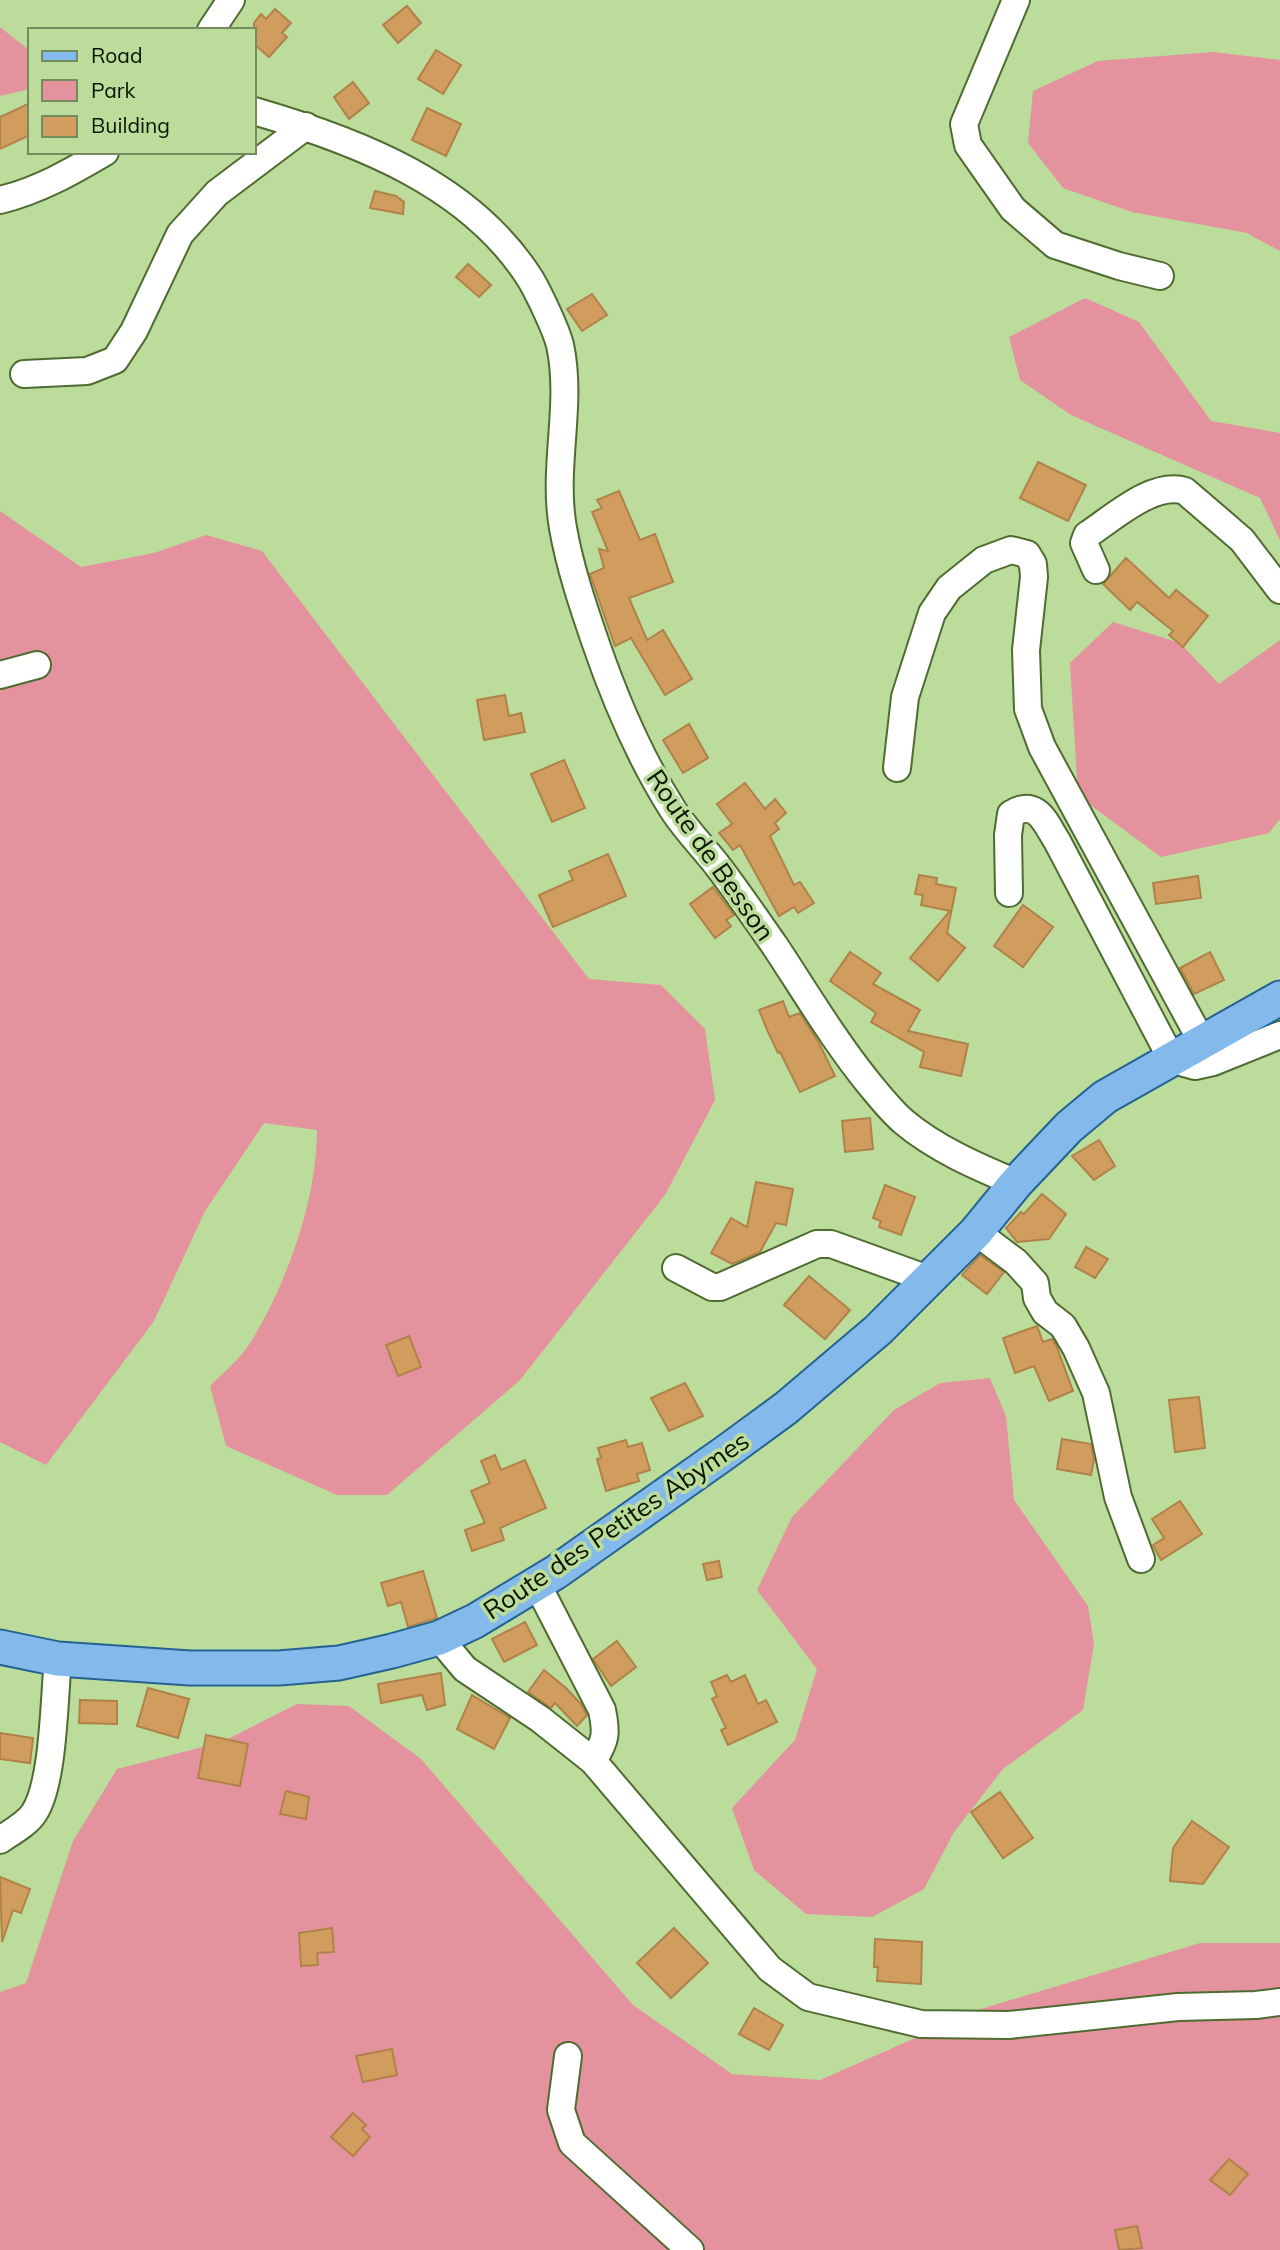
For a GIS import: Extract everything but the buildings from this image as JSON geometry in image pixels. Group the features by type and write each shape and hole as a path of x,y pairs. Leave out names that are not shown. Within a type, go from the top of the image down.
{"main road":[{"path":"1016,1183 1069,1127 1105,1097 1280,998"},
{"name":"Route des Petites Abymes","path":"0,1647 58,1658 190,1668 279,1668 339,1663 439,1638 475,1621 537,1584 786,1408 878,1330 976,1232 1016,1183"}],"street":[{"path":"212,28 231,0"},
{"path":"1016,0 964,124 968,145 1013,209 1055,245 1160,276"},
{"name":"Route de Besson","path":"256,112 306,126 381,155 467,207 503,242 532,281 560,342 565,390 560,486 562,526 577,590 613,693 637,747 674,812 717,865 773,943 849,1058 885,1103 905,1123 951,1152 1016,1183"},
{"path":"24,374 87,371 115,360 134,331 180,234 217,193 306,126"},
{"path":"0,200 21,195 68,174 102,154"},
{"path":"1096,570 1084,543 1087,536 1153,492 1175,488 1185,491 1242,540 1280,590"},
{"path":"897,768 905,697 932,613 949,588 984,560 1011,550 1027,554 1033,564 1034,577 1026,650 1028,709 1042,747 1185,1051 1184,1063 1195,1066 1213,1062 1280,1035"},
{"path":"0,675 37,665"},
{"path":"1009,893 1011,814 1029,808 1038,813 1057,841 1185,1051"},
{"path":"976,1232 1016,1262 1035,1283 1037,1298 1045,1312 1063,1326 1076,1348 1096,1393 1118,1497 1141,1559"},
{"path":"676,1268 712,1287 720,1287 817,1244 831,1244 928,1279"},
{"path":"537,1584 602,1710 607,1732 593,1761"},
{"path":"439,1638 465,1669 540,1719 593,1761 770,1969 808,1997 921,2024 1009,2025 1178,2007 1280,2002"},
{"path":"0,1840 33,1816 43,1796 58,1658"},
{"path":"568,2056 561,2110 572,2143 690,2250"}],"green space":[{"path":"0,27 28,49 28,89 0,96"},
{"path":"1213,52 1280,60 1280,251 1247,233 1132,212 1063,188 1028,143 1033,91 1098,61"},
{"path":"1085,298 1139,322 1211,421 1280,433 1280,540 1260,498 1071,415 1020,380 1009,337"},
{"path":"0,511 81,567 154,553 206,535 262,551 589,979 661,985 705,1029 715,1100 665,1195 520,1380 387,1495 337,1495 226,1446 210,1386 250,1343 276,1295 306,1212 316,1157 317,1130 264,1123 205,1211 154,1321 46,1465 0,1442"},
{"path":"1113,622 1180,643 1219,684 1280,640 1280,819 1269,833 1161,857 1078,796 1070,663"},
{"path":"990,1378 1006,1416 1014,1500 1088,1606 1094,1644 1083,1710 1003,1769 954,1832 924,1889 872,1917 806,1914 754,1870 732,1808 795,1740 817,1669 757,1590 792,1517 894,1410 940,1383"},
{"path":"297,1704 349,1706 421,1759 633,2005 732,2074 820,2080 981,2009 1200,1943 1280,1943 1280,2250 0,2250 0,1992 26,1983 73,1841 117,1769 222,1742"}]}
